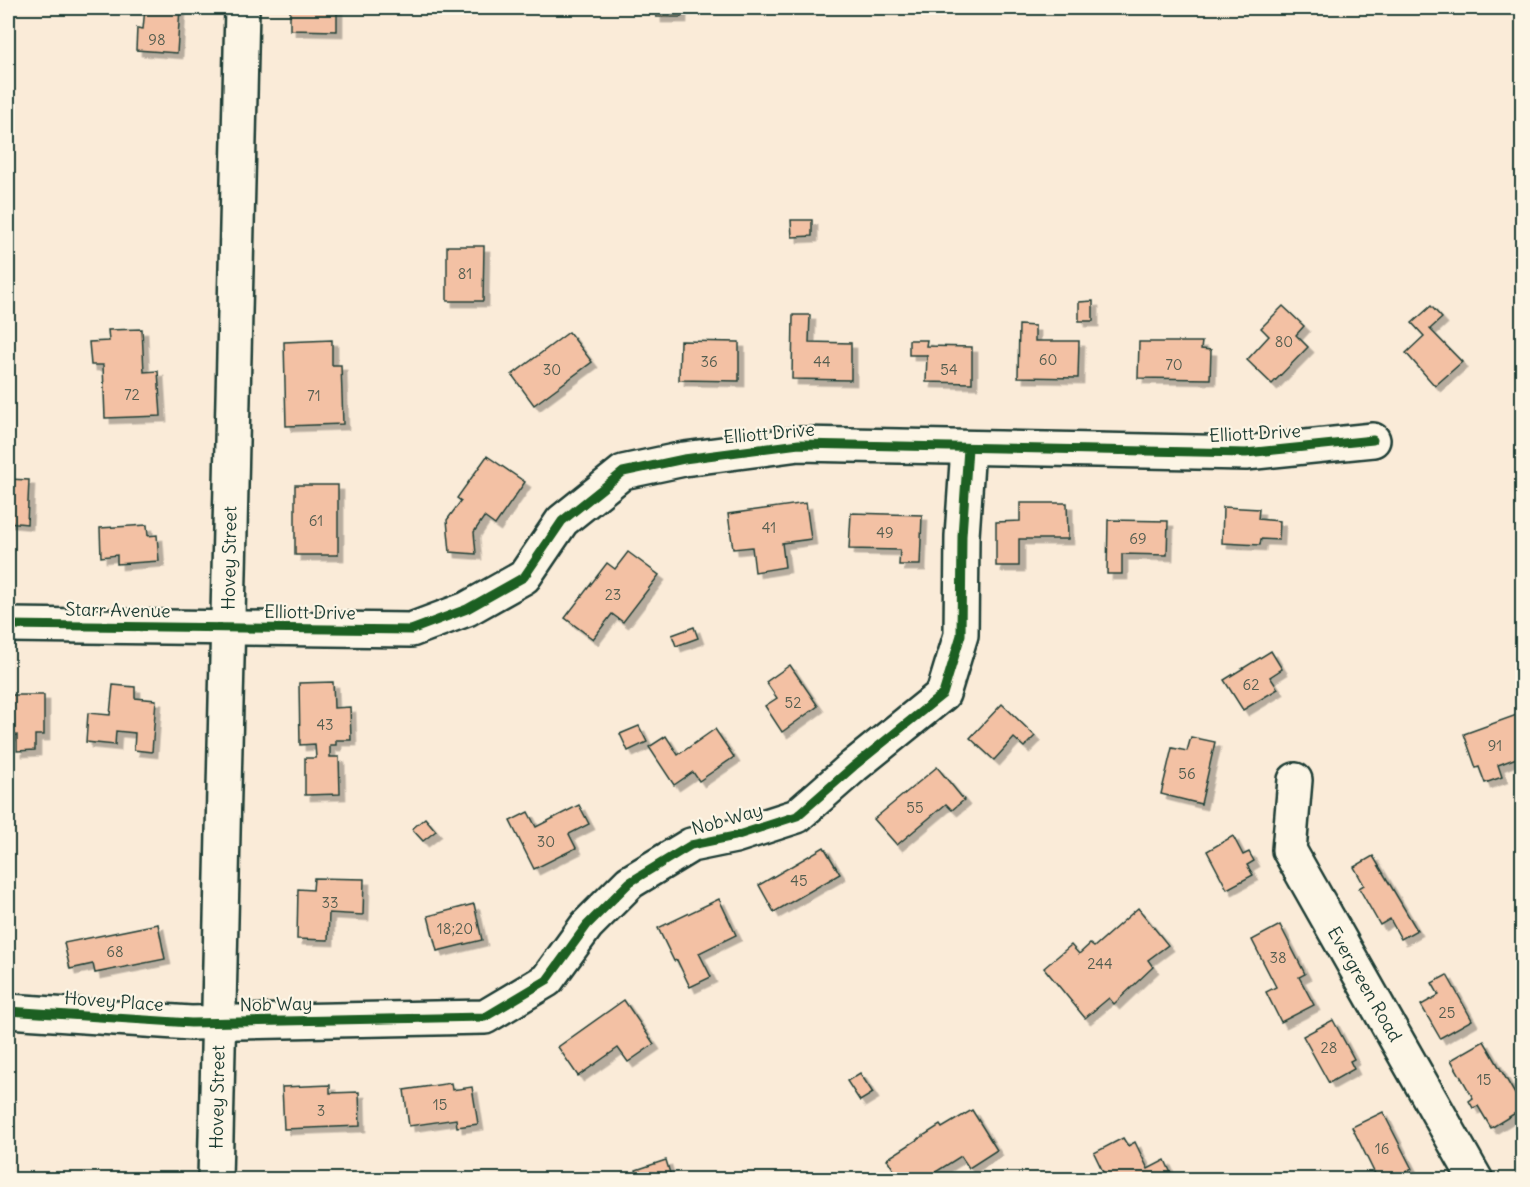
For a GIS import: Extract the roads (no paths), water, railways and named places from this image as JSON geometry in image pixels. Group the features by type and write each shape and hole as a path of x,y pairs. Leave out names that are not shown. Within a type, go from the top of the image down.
{"street":[{"name":"Hovey Street","path":"215,1179 242,8"},
{"name":"Elliott Drive","path":"228,627 411,630 467,609 524,577 562,521 623,472 684,459 799,444 1246,453 1373,440"},
{"name":"Nob Way","path":"219,1022 485,1017 547,980 587,925 630,882 691,845 735,836 797,816 854,766 943,694 961,635 962,536 968,448"},
{"name":"Starr Avenue","path":"8,625 228,627"},
{"name":"Evergreen Road","path":"1295,780 1289,850 1476,1179"},
{"name":"Hovey Place","path":"8,1011 190,1023 219,1022"}]}
